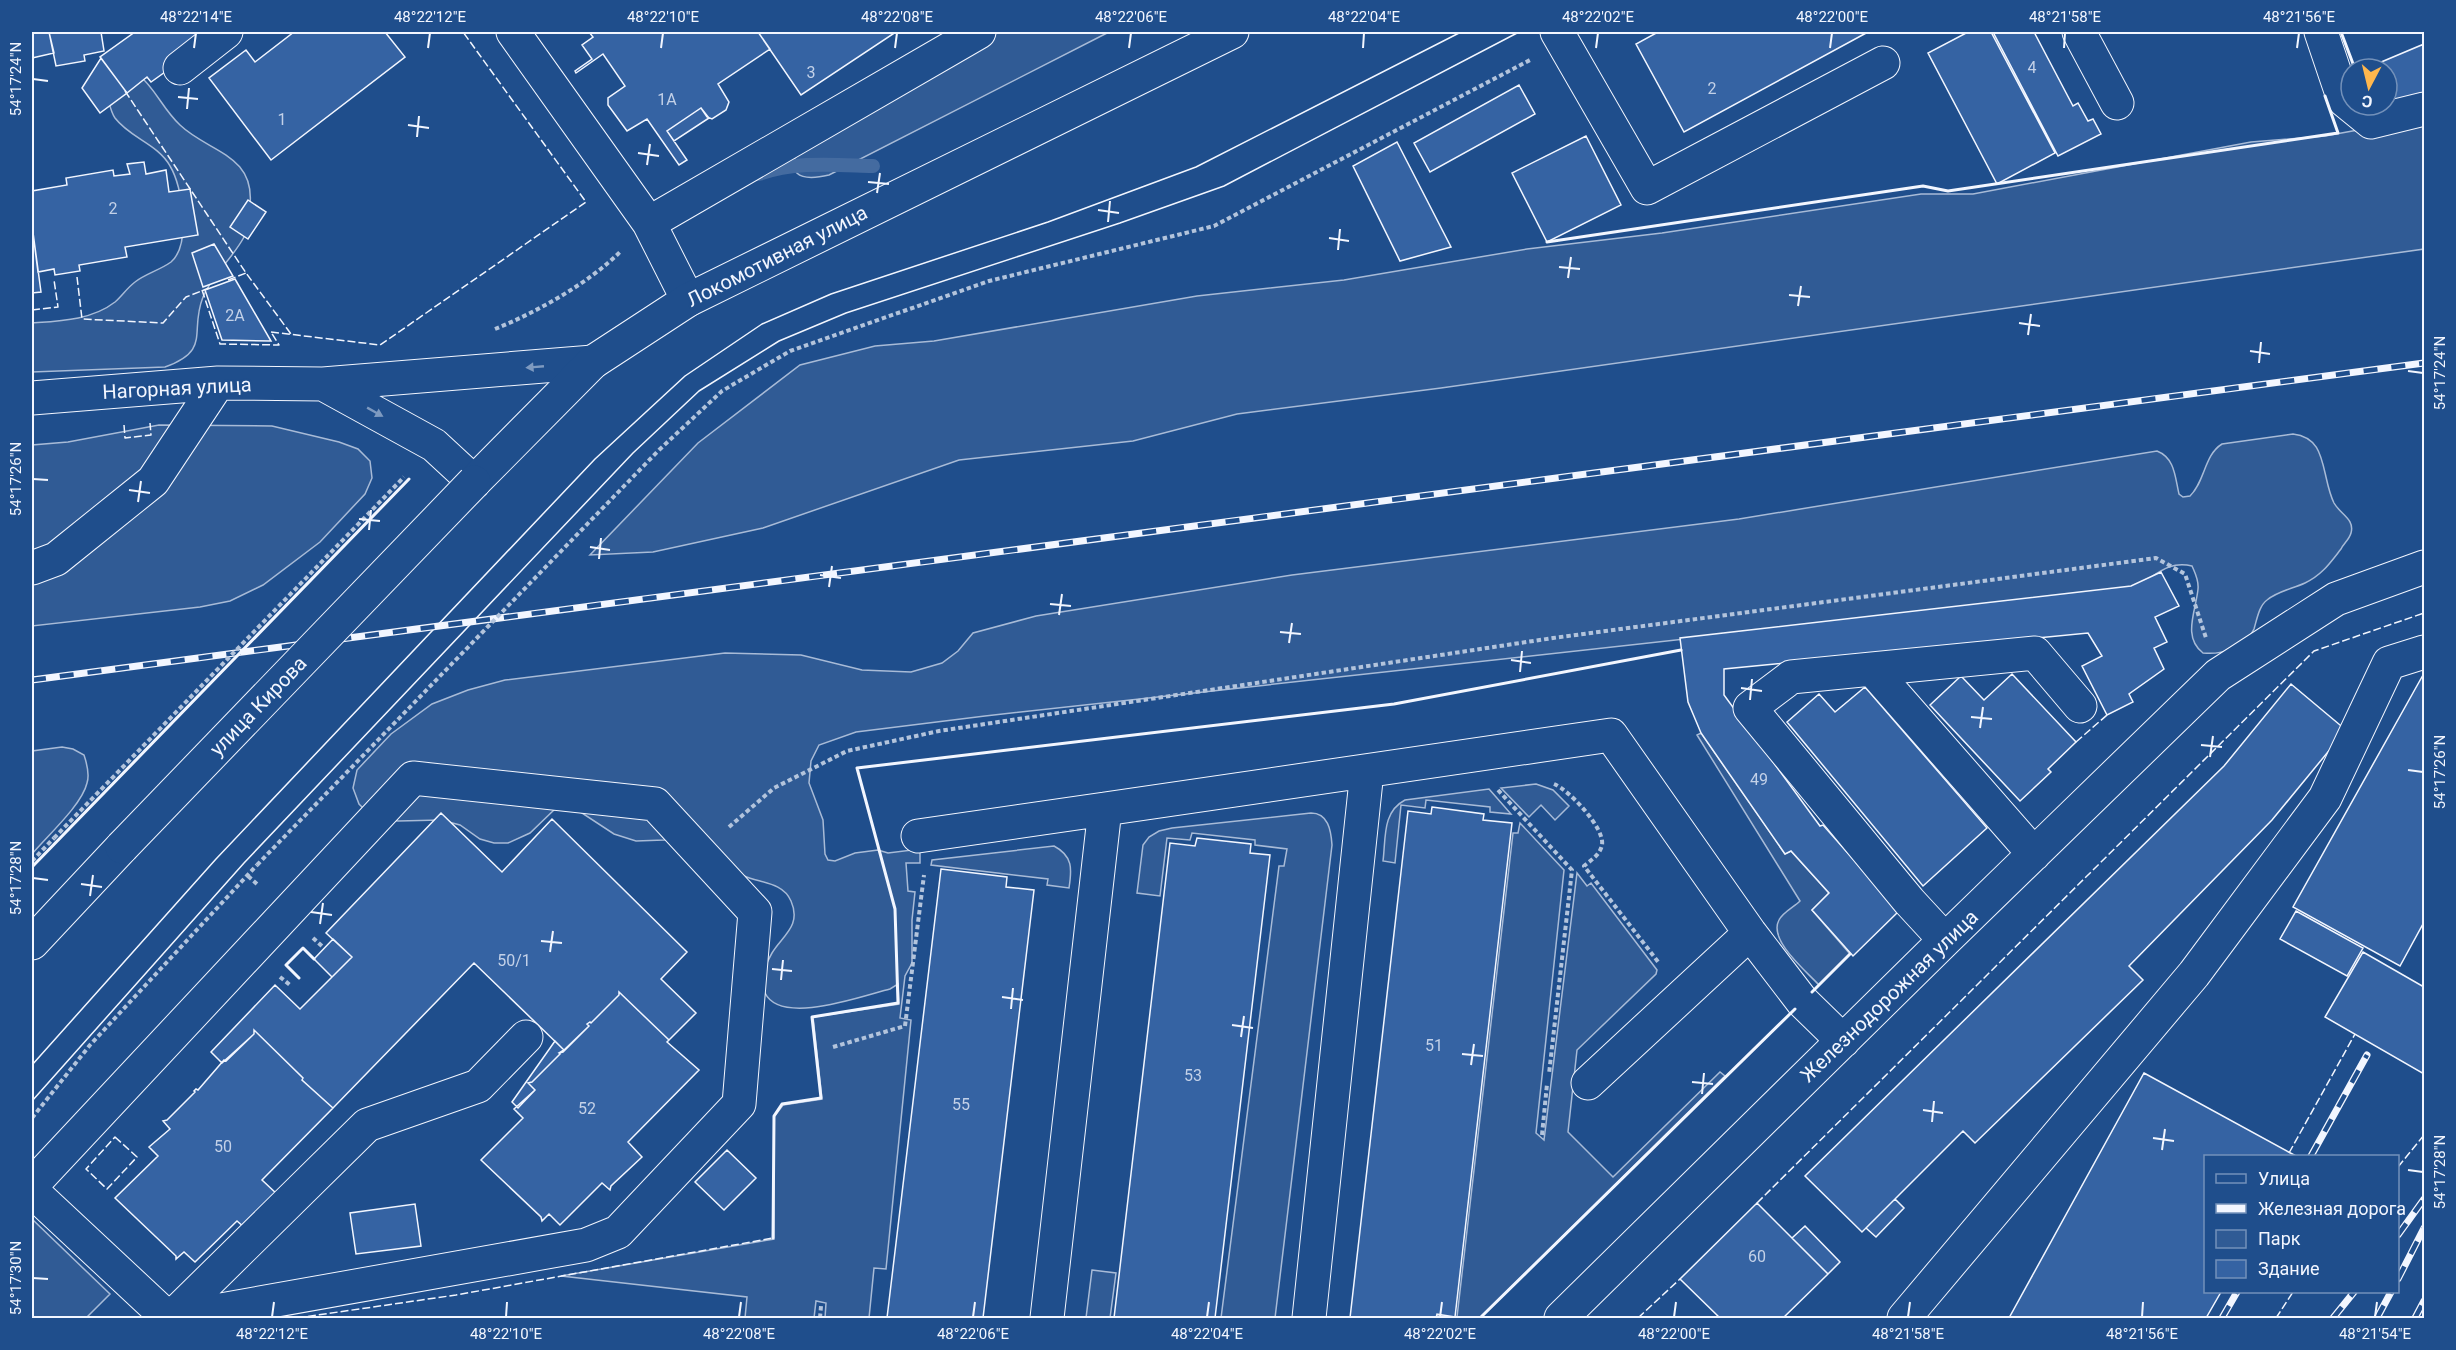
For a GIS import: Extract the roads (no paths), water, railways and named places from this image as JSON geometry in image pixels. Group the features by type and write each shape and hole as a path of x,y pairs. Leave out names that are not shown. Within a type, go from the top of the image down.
{"street":[{"path":"180,69 226,32"},
{"path":"513,32 649,223 688,300"},
{"path":"649,223 979,32"},
{"name":"Локомотивная улица","path":"480,476 593,362 688,300 1232,32"},
{"path":"2079,32 2117,104"},
{"path":"2321,32 2344,100 2371,122 2424,110"},
{"path":"1560,37 1647,188 1883,63"},
{"name":"Нагорная улица","path":"32,398 218,383 323,384 593,362"},
{"path":"32,568 56,559 153,481 218,383"},
{"name":"Нагорная улица","path":"323,384 434,445 480,476"},
{"name":"улица Кирова","path":"32,943 480,476"},
{"name":"Железнодорожная улица","path":"1561,1318 2218,675 2336,598 2424,567"},
{"path":"1904,1318 2201,965 2325,798 2389,663 2424,652"},
{"path":"1945,940 1909,901 1750,708 1791,677 2035,653 2080,706"},
{"path":"1872,669 2034,854"},
{"path":"918,836 1611,735 1750,933 1802,1001 1843,1041"},
{"path":"1309,1318 1367,771"},
{"path":"32,1185 413,778 655,804 754,912 739,1104 618,1233 586,1245 176,1318"},
{"path":"1047,1318 1105,809"},
{"path":"1588,1083 1750,933"},
{"path":"32,1191 169,1318 367,1125 478,1086 525,1037"}],"waterway":[{"path":"759,174 801,165 873,166"}],"tram line":[{"path":"32,1065 216,859 595,459 685,376 762,324 831,294 1048,222 1196,167 1461,32"},
{"path":"32,1101 244,863 633,453 699,391 779,341 846,313 1120,223 1224,186 1519,32"}],"railway":[{"path":"32,680 2424,363"},
{"path":"2312,1155 2367,1055"},
{"path":"2399,1234 2424,1199"},
{"path":"2399,1277 2424,1228"},
{"path":"2222,1318 2236,1293"},
{"path":"2333,1318 2353,1293"},
{"path":"2377,1318 2390,1293"},
{"path":"2415,1318 2424,1301"}]}
